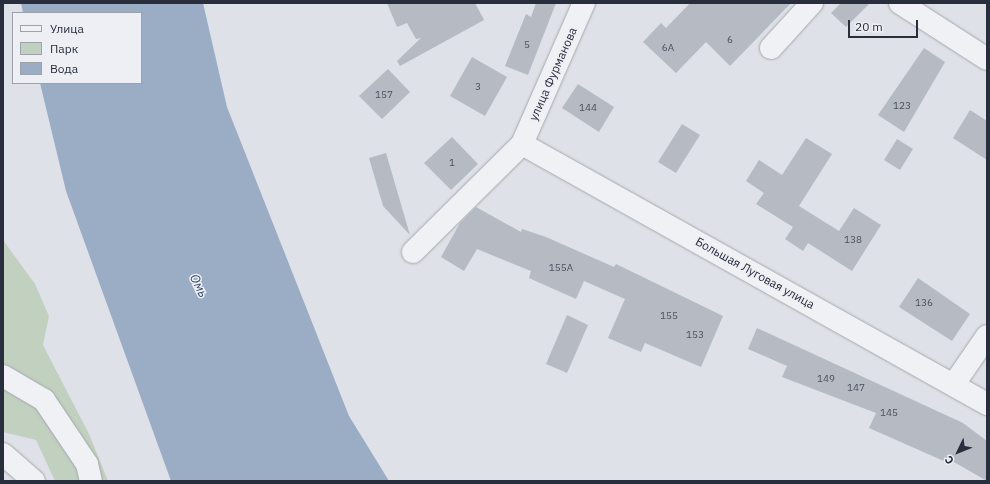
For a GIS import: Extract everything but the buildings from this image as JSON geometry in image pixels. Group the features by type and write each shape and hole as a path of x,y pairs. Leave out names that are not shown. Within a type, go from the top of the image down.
{"street":[{"name":"улица Фурманова","path":"522,144 584,3"},
{"path":"772,48 812,3"},
{"path":"900,3 987,59"},
{"path":"413,252 522,144"},
{"name":"Большая Луговая улица","path":"522,144 954,384 987,404"},
{"path":"954,384 987,336"},
{"path":"3,376 44,400 87,464 91,481"},
{"path":"3,454 34,481"}],"green space":[{"path":"3,240 35,284 49,316 43,345 89,434 108,481 55,481 36,440 3,432"}],"water":[{"name":"Омь","path":"21,3 203,3 227,107 349,416 389,481 171,481 66,191 40,84 142,84 142,12 23,12"}]}
